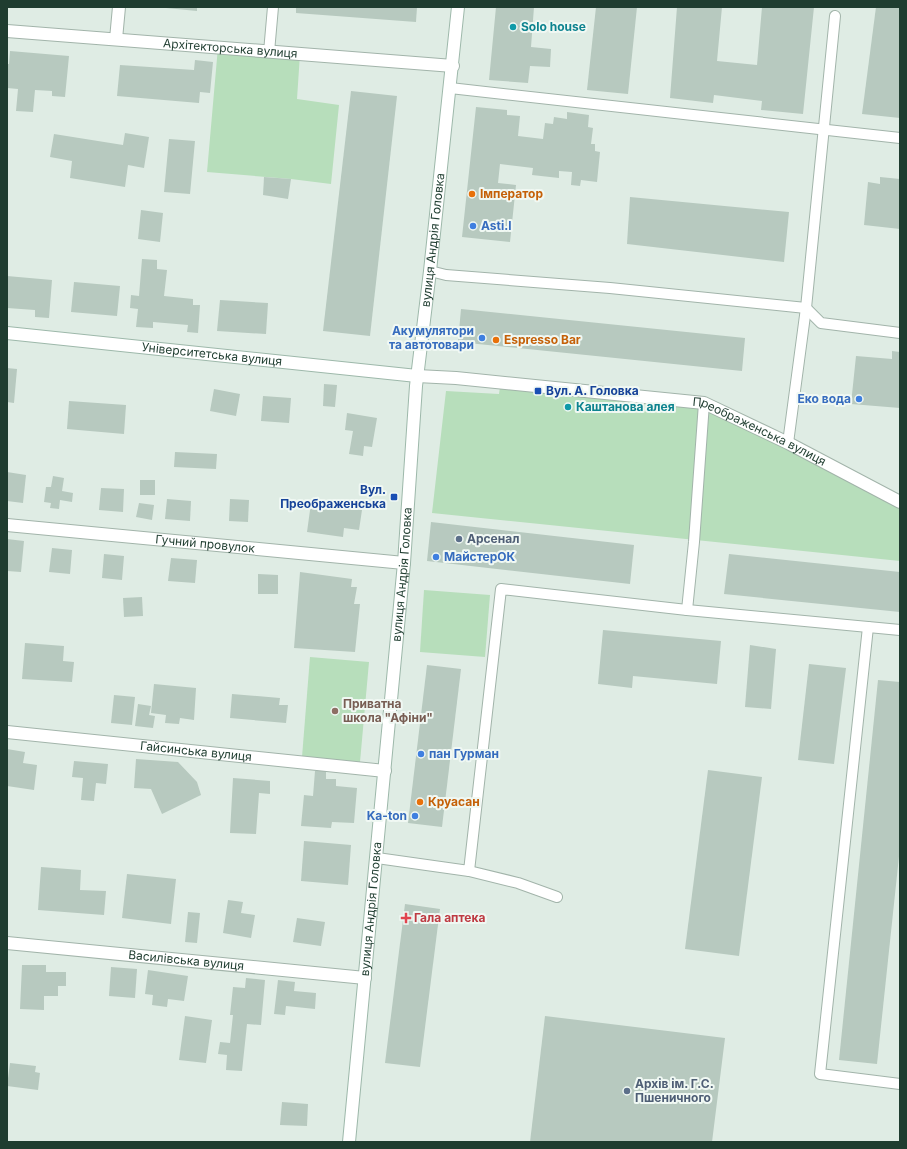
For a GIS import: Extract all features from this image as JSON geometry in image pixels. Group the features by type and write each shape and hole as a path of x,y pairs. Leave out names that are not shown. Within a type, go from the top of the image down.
{"street":[{"path":"116,39 119,7"},
{"name":"вулиця Андрія Головка","path":"349,1142 404,563 417,376 453,66 458,7"},
{"name":"Архітекторська вулиця","path":"7,31 453,66"},
{"name":"Університетська вулиця","path":"7,333 417,376"},
{"name":"Преображенська вулиця","path":"417,376 456,378 704,402 788,443 900,502"},
{"name":"Гучний провулок","path":"7,525 404,563"},
{"name":"Гайсинська вулиця","path":"7,732 385,772"},
{"name":"Василівська вулиця","path":"7,942 365,978"}],"lane":[{"path":"268,52 273,7"},
{"path":"788,443 806,308 835,16"},
{"path":"450,88 900,138"},
{"path":"430,271 446,276 610,288 806,308 821,323 900,333"},
{"path":"687,610 695,527 704,402"},
{"path":"469,871 501,589 687,610 900,630"},
{"path":"868,627 820,1074 900,1084"},
{"path":"377,858 469,871 518,883 557,897"}],"green space":[{"path":"218,47 300,54 297,99 339,105 331,184 207,172"},
{"path":"500,387 702,407 870,490 900,508 900,561 432,513 446,391 499,394"},
{"path":"424,590 490,595 485,657 420,652"},
{"path":"310,657 369,662 360,762 302,757"}],"building":[{"path":"197,7 197,11 166,8"},
{"path":"296,7 417,7 416,22 296,13"},
{"name":"Solo house","path":"496,7 534,7 531,47 551,49 550,67 530,66 528,83 489,80"},
{"path":"596,7 637,7 628,94 587,90"},
{"path":"677,7 722,7 717,61 757,65 762,7 814,7 803,114 761,110 762,101 714,95 713,103 670,98"},
{"path":"876,7 900,7 900,118 862,114"},
{"path":"10,51 69,56 65,97 52,96 52,91 35,90 33,112 16,111 18,89 7,88 7,64 9,64"},
{"path":"195,60 213,62 210,93 200,92 199,103 117,96 120,65 194,70"},
{"path":"351,91 397,96 370,336 323,331"},
{"path":"476,107 507,110 507,115 520,116 518,136 543,139 545,123 553,124 554,117 567,119 567,112 589,115 588,127 593,128 591,144 595,144 595,151 600,152 597,182 581,180 580,186 571,185 572,172 559,171 559,178 532,175 533,168 500,164 498,183 516,185 510,242 462,237"},
{"path":"125,133 149,137 144,168 128,165 125,187 70,178 72,161 50,157 54,134 123,145"},
{"path":"169,139 195,141 190,194 164,192"},
{"path":"264,177 291,179 288,199 263,195"},
{"path":"880,177 900,179 900,229 864,225 868,182 880,184"},
{"path":"630,197 789,212 784,262 627,244"},
{"path":"141,210 163,213 160,242 138,239"},
{"path":"142,259 157,260 157,269 167,270 164,296 193,299 193,305 200,305 198,333 187,332 188,325 153,322 153,328 136,327 138,309 130,308 131,295 139,296"},
{"path":"7,276 52,280 49,318 35,317 35,310 7,308"},
{"path":"74,282 120,286 117,316 71,312"},
{"path":"220,300 268,303 266,334 217,331"},
{"path":"461,309 745,338 742,371 458,342"},
{"path":"892,351 900,352 900,408 851,404 856,356 892,359"},
{"path":"7,368 17,369 14,403 7,402"},
{"path":"324,384 337,385 335,407 323,406"},
{"path":"214,389 240,394 236,416 210,411"},
{"path":"263,396 291,398 289,423 261,421"},
{"path":"69,401 126,405 124,434 67,429"},
{"path":"347,413 377,418 372,447 364,446 363,456 349,454 353,431 345,430"},
{"path":"175,452 217,454 216,469 174,467"},
{"path":"7,472 26,475 23,503 7,501"},
{"path":"53,476 64,478 62,491 73,493 72,502 60,500 59,509 50,508 51,503 44,502 46,487 51,487"},
{"path":"140,480 155,480 155,495 140,495"},
{"path":"101,488 124,489 123,512 99,510"},
{"path":"167,499 191,501 190,521 165,519"},
{"path":"230,499 249,500 248,522 229,521"},
{"path":"139,503 154,505 152,520 136,517"},
{"path":"311,503 362,510 359,530 344,528 343,537 307,532"},
{"path":"431,522 634,545 630,584 427,561"},
{"path":"7,539 24,541 21,572 7,571"},
{"path":"52,548 72,550 70,574 49,572"},
{"path":"104,554 124,556 122,580 102,578"},
{"path":"729,554 900,572 900,612 724,594"},
{"path":"171,558 197,560 195,583 168,581"},
{"path":"300,572 352,579 351,587 357,587 354,604 360,604 355,652 294,648"},
{"path":"258,574 278,575 278,594 258,594"},
{"path":"142,597 143,616 124,617 123,598"},
{"path":"603,630 721,641 717,684 633,676 632,688 598,684"},
{"path":"25,643 64,646 63,661 74,662 72,682 22,679"},
{"path":"750,645 776,649 771,709 745,707"},
{"path":"809,664 846,668 834,764 798,760"},
{"path":"427,665 461,669 442,827 408,823"},
{"path":"878,680 900,682 900,847 877,1064 839,1060"},
{"path":"154,684 196,688 194,720 180,718 179,724 165,723 166,715 151,713"},
{"path":"232,694 280,698 279,705 288,705 286,723 230,718"},
{"path":"114,695 135,697 132,725 111,723"},
{"path":"138,704 151,706 149,715 155,716 153,728 135,726"},
{"path":"7,749 25,752 23,763 37,765 34,790 7,786"},
{"path":"136,759 178,762 197,782 201,795 162,814 151,789 134,788"},
{"path":"74,761 108,764 106,784 96,783 94,801 81,800 83,778 72,777"},
{"path":"708,770 762,777 739,956 685,949"},
{"path":"315,771 326,771 326,779 336,779 336,786 357,788 354,823 332,822 331,828 301,826 304,795 313,796"},
{"path":"233,778 270,781 270,794 259,793 256,834 230,833"},
{"path":"304,841 351,845 348,885 301,881"},
{"path":"41,867 81,870 80,890 106,891 104,915 38,910"},
{"path":"127,874 176,879 171,924 122,918"},
{"path":"228,900 243,902 241,913 255,915 251,938 223,933"},
{"path":"405,904 440,909 420,1067 385,1063"},
{"path":"188,912 200,913 197,943 185,942"},
{"path":"297,918 325,922 321,946 293,942"},
{"path":"22,965 46,965 46,972 66,972 66,986 58,986 58,996 44,996 44,1010 20,1009"},
{"path":"111,967 137,969 135,998 109,996"},
{"path":"148,970 188,976 184,1001 168,999 167,1007 152,1005 153,995 145,994"},
{"path":"246,978 265,980 261,1025 247,1024 242,1071 226,1070 227,1055 218,1054 220,1042 230,1043 233,1015 230,1015 233,987 245,988"},
{"path":"278,980 295,982 294,991 316,993 315,1009 286,1006 285,1015 274,1014"},
{"path":"185,1016 212,1020 206,1063 179,1060"},
{"name":"Архів ім. Г.С. Пшеничного","path":"545,1016 725,1038 712,1142 530,1142"},
{"path":"10,1063 36,1066 35,1072 40,1073 38,1090 7,1086"},
{"path":"282,1102 308,1104 307,1126 280,1125"}],"place":[{"name":"Solo house","path":"513,27"},
{"name":"Імператор","path":"472,194"},
{"name":"Asti.l","path":"473,226"},
{"name":"Акумулятори та автотовари","path":"482,338"},
{"name":"Espresso Bar","path":"496,340"},
{"name":"Вул. А. Головка","path":"538,391"},
{"name":"Еко вода","path":"859,399"},
{"name":"Каштанова алея","path":"568,407"},
{"name":"Вул. Преображенська","path":"394,497"},
{"name":"Арсенал","path":"459,539"},
{"name":"МайстерОК","path":"436,557"},
{"name":"Приватна школа \"Афіни\"","path":"335,711"},
{"name":"пан Гурман","path":"421,754"},
{"name":"Круасан","path":"420,802"},
{"name":"Ka-ton","path":"415,816"},
{"name":"Гала аптека","path":"406,918"},
{"name":"Архів ім. Г.С. Пшеничного","path":"627,1091"}]}
